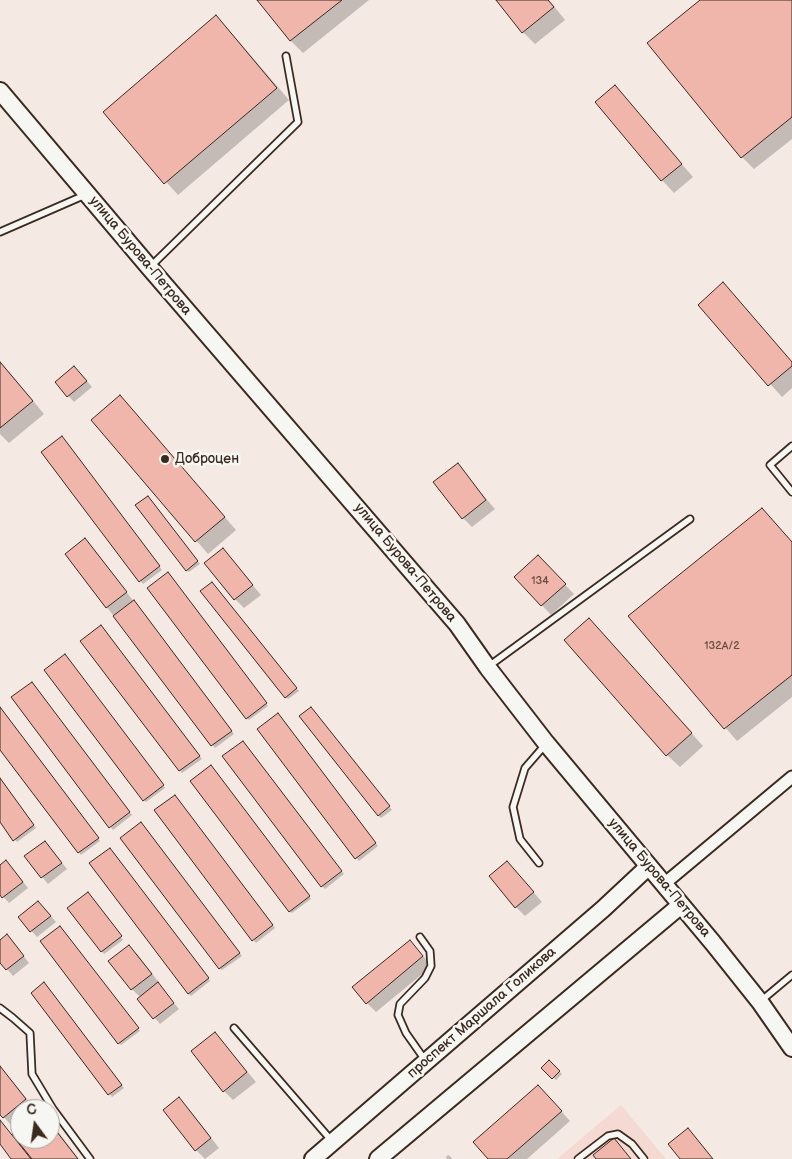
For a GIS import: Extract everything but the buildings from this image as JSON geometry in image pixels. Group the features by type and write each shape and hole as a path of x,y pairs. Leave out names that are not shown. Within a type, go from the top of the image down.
{"main road":[{"name":"улица Бурова-Петрова","path":"0,91 451,617 546,744 760,1002 792,1048"},
{"name":"проспект Маршала Голикова","path":"313,1159 603,909 649,866"},
{"path":"378,1159 681,905"}],"street":[{"path":"664,884 792,777"}],"lane":[{"path":"149,267 298,122 286,56"},
{"path":"0,232 88,194"},
{"path":"792,446 770,464 792,492"},
{"path":"488,668 690,519"},
{"path":"539,863 520,839 513,807 526,768 546,744"},
{"path":"420,937 430,951 431,966 425,978 400,1004 398,1015 406,1033 426,1061"},
{"path":"760,1002 792,975"},
{"path":"0,1008 30,1033 32,1074 53,1109 90,1159"},
{"path":"234,1028 333,1142"},
{"path":"578,1159 608,1136 618,1134 632,1144 644,1159"}],"shaded area":[{"path":"621,1105 666,1159 557,1159"}],"place":[{"name":"Доброцен","path":"165,459"}]}
